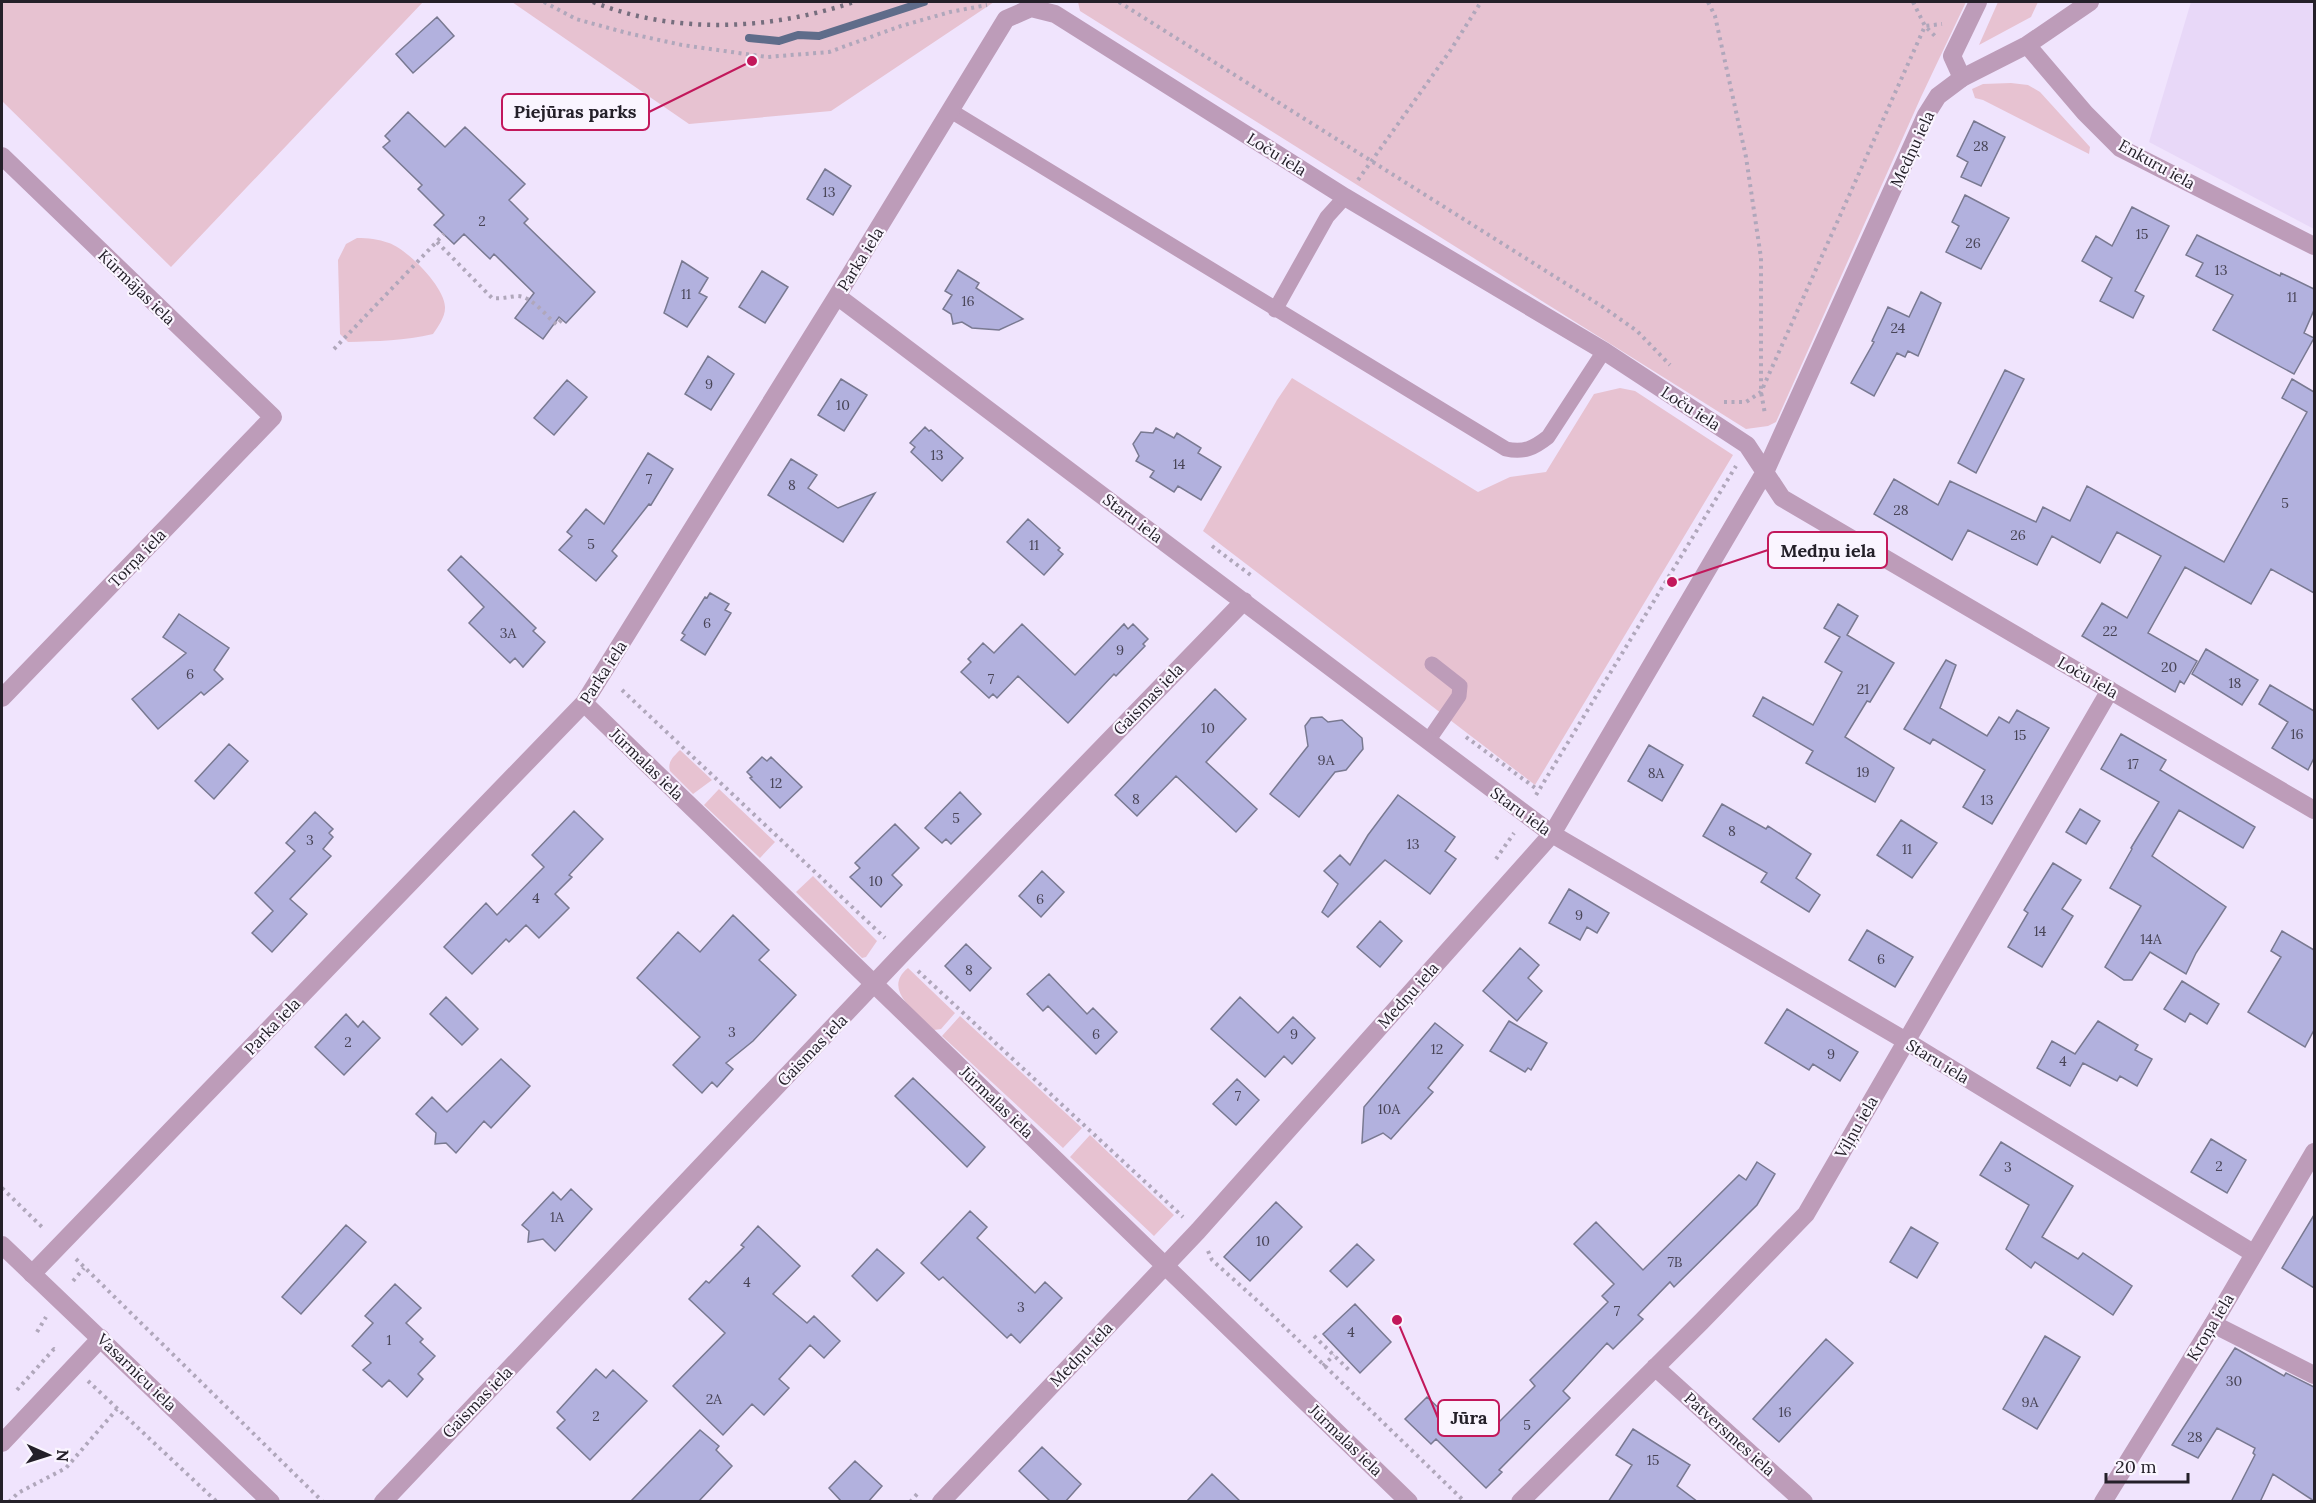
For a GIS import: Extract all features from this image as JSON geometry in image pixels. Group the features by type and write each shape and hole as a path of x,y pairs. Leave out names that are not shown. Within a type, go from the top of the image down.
{"street":[{"path":"1962,78 1952,56 1978,2"},
{"name":"Medņu iela","path":"941,1502 1166,1266 1552,834 1766,470 1926,115 1938,96 1962,78 2027,45 2090,2"},
{"name":"Parka iela","path":"32,1274 584,703 1006,19 1034,5 1055,14"},
{"name":"Loču iela","path":"1055,14 1345,197 1604,351 1747,445 1766,470 1782,498 2314,810"},
{"name":"Enkuru iela","path":"2027,45 2085,112 2120,148 2314,246"},
{"name":"Kūrmājas iela","path":"2,156 273,417"},
{"name":"Staru iela","path":"837,296 1552,834 1906,1041 2253,1253"},
{"name":"Torņa iela","path":"2,698 273,417"},
{"name":"Gaismas iela","path":"383,1502 1244,601"},
{"name":"Viļņu iela","path":"1520,1502 1806,1214 2110,690"},
{"name":"Jūrmalas iela","path":"584,703 1409,1502"},
{"name":"Kroņa iela","path":"2103,1502 2314,1152"},
{"name":"Vasarnīcu iela","path":"2,1245 271,1502"},
{"path":"2213,1323 2314,1375"},
{"path":"2,1443 101,1338"},
{"name":"Patversmes iela","path":"1655,1367 1804,1502"}],"lane":[{"path":"951,111 1506,449 1520,452 1535,447 1548,437 1604,351"},
{"path":"1275,310 1327,217 1345,197"},
{"path":"1428,741 1459,696 1460,686 1432,664"}],"path":[{"path":"544,2 576,19 627,33 682,45 767,57 829,52 921,20 990,5"},
{"path":"1119,2 1603,307 1637,331 1675,369"},
{"path":"1345,197 1450,51 1480,2"},
{"path":"1708,2 1715,16 1746,157 1761,258 1761,392 1765,415"},
{"path":"1913,2 1925,26 1952,56"},
{"path":"1925,26 1969,21"},
{"path":"1726,409 1715,403 1746,402 1761,392 1925,26"},
{"path":"334,349 444,234"},
{"path":"437,242 492,298 504,300 518,296 534,304 557,325 562,319"},
{"path":"1538,790 1741,458"},
{"path":"622,690 892,945"},
{"path":"2,1188 323,1502"},
{"path":"66,1290 84,1268"},
{"path":"37,1332 48,1314"},
{"path":"1314,1336 1350,1371"},
{"path":"17,1390 54,1349"},
{"path":"1323,1366 1334,1355"},
{"path":"9,1502 18,1493 66,1468 117,1409 217,1502"}],"shaded area":[{"path":"2,2 423,2 171,267 2,101"},
{"path":"512,2 994,2 831,111 689,124"},
{"path":"1078,2 1966,2 1921,97 1776,422 1768,426 1746,429 1080,11"},
{"path":"1998,2 2038,2 2031,17 1979,45"},
{"path":"2191,2 2314,2 2314,229 2149,142"},
{"path":"1983,84 2028,85 2040,92 2090,147 2089,154 1975,98 1972,89"},
{"path":"357,238 377,240 397,247 415,261 432,280 444,300 445,308 443,318 433,334 380,341 348,342 340,334 338,260 346,244"},
{"path":"1292,378 1478,492 1510,477 1546,472 1594,394 1620,388 1635,391 1733,455 1535,785 1203,531 1277,400"},
{"path":"680,750 712,780 693,794 669,768 673,757"},
{"path":"719,789 775,842 760,858 704,805"},
{"path":"813,876 877,941 866,957 862,958 796,892"},
{"path":"908,968 955,1013 941,1029 934,1030 911,1008 900,993 898,984"},
{"path":"960,1016 1082,1128 1063,1148 942,1036"},
{"path":"1090,1135 1174,1215 1154,1236 1070,1157"}],"building":[{"path":"437,17 454,36 413,73 396,54"},
{"path":"408,112 445,147 465,127 525,184 509,200 528,219 524,223 595,292 566,323 559,317 543,339 515,318 534,293 494,254 490,259 464,234 454,244 434,225 444,215 418,189 422,185 383,147 390,141 385,136"},
{"path":"1974,121 2005,137 1981,186 1961,177 1968,162 1957,156"},
{"path":"825,169 851,186 833,215 807,199"},
{"path":"1965,195 2009,218 1981,269 1946,252 1959,226 1952,222"},
{"path":"2132,207 2169,226 2135,291 2144,296 2133,318 2100,301 2112,278 2082,261 2096,236 2112,246"},
{"path":"2197,235 2280,276 2281,273 2314,289 2314,310 2304,333 2314,338 2294,374 2213,330 2233,295 2196,276 2203,263 2186,255"},
{"path":"682,261 708,278 699,293 707,297 687,327 664,313"},
{"path":"958,270 979,283 976,288 1023,319 999,330 972,328 962,322 953,324 951,314 943,309 952,295 945,291"},
{"path":"762,271 788,287 765,323 739,307"},
{"path":"1921,292 1941,303 1918,356 1908,351 1905,357 1897,353 1874,396 1851,383 1874,342 1872,341 1888,307 1909,317"},
{"path":"708,356 734,374 711,410 685,394"},
{"path":"2005,370 2024,379 1976,473 1958,463"},
{"path":"841,379 867,395 844,431 818,415"},
{"path":"2292,379 2314,392 2314,593 2271,569 2251,604 2185,567 2148,633 2197,661 2184,684 2180,681 2175,692 2082,636 2102,603 2127,618 2161,556 2117,532 2100,563 2052,536 2037,565 1968,530 1952,560 1874,514 1894,479 1938,505 1950,481 2036,522 2043,507 2070,521 2087,486 2224,562 2307,412 2282,398"},
{"path":"567,380 587,397 554,435 534,418"},
{"path":"925,427 963,458 942,481 911,452 915,447 910,443"},
{"path":"1156,428 1174,438 1177,433 1201,448 1198,453 1221,467 1201,500 1178,486 1174,492 1150,477 1154,471 1136,461 1139,456 1133,444 1141,432 1153,433"},
{"path":"648,453 673,469 651,505 649,504 612,551 617,556 596,581 559,550 572,536 567,532 586,509 604,524"},
{"path":"791,459 817,475 808,488 838,508 875,493 843,542 768,495"},
{"path":"1028,519 1060,548 1058,550 1063,554 1044,575 1007,542"},
{"path":"461,556 536,628 533,631 545,642 523,667 515,658 510,663 469,623 484,607 448,570"},
{"path":"710,593 729,604 725,610 731,613 705,655 681,640 685,635 682,633 705,597 707,598"},
{"path":"1838,604 1858,616 1847,635 1894,663 1845,737 1894,768 1875,802 1806,763 1813,751 1753,716 1763,697 1813,725 1842,672 1825,662 1840,637 1824,628"},
{"path":"179,614 229,648 214,670 223,679 204,695 201,692 158,729 132,699 186,653 163,637"},
{"path":"1022,624 1075,675 1124,624 1128,629 1133,624 1148,639 1143,644 1145,646 1116,676 1114,674 1068,723 1018,676 997,698 993,694 989,698 961,672 971,662 968,659 983,643 994,653"},
{"path":"2206,649 2258,680 2242,705 2192,674"},
{"path":"1946,660 1956,665 1940,708 1987,736 1999,717 2009,723 2017,710 2049,728 1992,824 1963,807 1985,770 1933,739 1930,744 1904,729"},
{"path":"2270,685 2314,711 2314,758 2308,770 2272,748 2288,722 2259,704"},
{"path":"1215,689 1246,719 1206,762 1257,809 1236,832 1176,776 1137,816 1115,795"},
{"path":"1322,717 1328,722 1342,720 1362,738 1363,749 1346,770 1335,772 1299,817 1270,794 1308,746 1305,726 1311,718"},
{"path":"2121,734 2166,760 2160,770 2255,827 2243,848 2179,810 2152,856 2226,907 2196,953 2186,974 2150,952 2132,980 2124,980 2105,967 2141,906 2110,888 2159,802 2101,769"},
{"path":"229,744 248,761 214,799 195,781"},
{"path":"1649,745 1683,765 1662,801 1628,781"},
{"path":"762,757 767,761 771,757 802,787 780,808 750,778 752,777 747,772"},
{"path":"960,792 981,814 951,844 946,839 942,843 925,828"},
{"path":"1398,795 1455,837 1445,851 1456,859 1430,894 1385,860 1328,917 1322,912 1338,884 1324,871 1340,855 1350,865 1368,835"},
{"path":"1722,804 1766,829 1768,826 1811,854 1796,878 1820,895 1809,912 1761,882 1767,873 1703,836"},
{"path":"2080,809 2100,821 2086,844 2066,832"},
{"path":"574,811 603,839 569,875 572,877 555,894 569,908 539,938 526,925 509,942 506,939 472,974 444,947 486,903 497,915 544,867 532,855"},
{"path":"315,812 333,829 329,833 333,837 323,849 331,856 290,899 307,914 272,952 252,933 273,911 255,893 295,851 286,843"},
{"path":"1901,820 1937,843 1912,878 1877,855"},
{"path":"895,824 919,848 892,875 902,885 881,907 850,877 860,868 855,863"},
{"path":"2053,863 2081,880 2062,909 2073,916 2042,967 2008,947 2028,913 2024,910"},
{"path":"1042,871 1064,892 1041,917 1019,896"},
{"path":"1569,889 1609,913 1597,933 1587,927 1580,940 1549,923"},
{"path":"733,915 769,950 759,960 796,995 753,1041 726,1063 733,1069 717,1087 712,1082 702,1093 673,1065 700,1037 637,978 678,932 700,952"},
{"path":"1380,921 1402,941 1380,967 1357,947"},
{"path":"1867,930 1913,957 1895,987 1849,960"},
{"path":"2282,931 2314,950 2314,1030 2305,1047 2248,1012 2281,957 2271,951"},
{"path":"966,944 991,968 970,991 945,966"},
{"path":"1520,948 1539,965 1528,978 1542,991 1517,1021 1483,991"},
{"path":"1049,974 1087,1014 1093,1008 1117,1032 1096,1054 1048,1006 1043,1011 1027,994"},
{"path":"2182,981 2219,1004 2207,1024 2190,1013 2185,1022 2164,1009"},
{"path":"446,997 478,1029 462,1045 430,1014"},
{"path":"1240,997 1278,1033 1293,1017 1315,1038 1292,1064 1284,1056 1265,1077 1211,1029"},
{"path":"1787,1009 1858,1052 1840,1081 1813,1064 1809,1070 1765,1043"},
{"path":"346,1014 358,1027 363,1021 380,1038 344,1075 315,1047"},
{"path":"1509,1021 1547,1043 1531,1070 1528,1068 1525,1072 1490,1051"},
{"path":"2098,1021 2138,1045 2135,1050 2152,1059 2137,1086 2120,1076 2117,1081 2083,1063 2070,1086 2037,1068 2052,1041 2075,1054"},
{"path":"1435,1023 1463,1045 1428,1088 1433,1092 1391,1139 1383,1133 1362,1143 1364,1107"},
{"path":"501,1059 530,1086 491,1128 484,1121 456,1153 446,1143 435,1144 436,1133 416,1114 432,1097 447,1112"},
{"path":"913,1078 985,1147 967,1167 895,1096"},
{"path":"1237,1079 1259,1100 1236,1125 1213,1104"},
{"path":"2211,1139 2246,1160 2227,1193 2191,1172"},
{"path":"2001,1142 2073,1186 2042,1237 2078,1259 2083,1253 2132,1286 2113,1315 2035,1262 2031,1268 2006,1249 2029,1205 1980,1175"},
{"path":"1757,1162 1775,1174 1757,1205 1674,1287 1670,1282 1638,1315 1643,1319 1613,1349 1607,1343 1563,1391 1570,1398 1499,1470 1502,1472 1486,1488 1436,1439 1431,1444 1405,1419 1427,1397 1444,1413 1455,1401 1488,1433 1535,1386 1530,1380 1608,1302 1602,1296 1614,1284 1574,1244 1596,1222 1643,1270 1739,1175 1746,1180"},
{"path":"571,1189 592,1209 555,1251 543,1239 528,1242 529,1231 522,1225 553,1192 561,1200"},
{"path":"1276,1202 1302,1227 1250,1281 1224,1257"},
{"path":"970,1211 987,1227 977,1238 1035,1293 1045,1282 1062,1298 1020,1343 1011,1334 1007,1338 943,1277 939,1280 921,1263"},
{"path":"2314,1215 2314,1288 2282,1268"},
{"path":"346,1225 366,1242 301,1314 282,1297"},
{"path":"758,1226 800,1266 773,1294 807,1323 814,1316 840,1341 824,1358 810,1345 779,1379 789,1388 764,1415 752,1404 723,1435 673,1386 725,1333 689,1299 706,1281 709,1283 744,1247 741,1245"},
{"path":"1911,1227 1938,1243 1917,1278 1890,1262"},
{"path":"1357,1244 1374,1260 1347,1287 1330,1271"},
{"path":"877,1249 904,1273 877,1301 852,1276"},
{"path":"395,1284 421,1308 406,1323 423,1339 420,1342 435,1356 418,1374 423,1379 407,1397 389,1380 382,1387 363,1370 371,1363 352,1346 373,1323 365,1316"},
{"path":"1355,1304 1391,1342 1360,1373 1323,1334"},
{"path":"2045,1336 2080,1357 2037,1429 2003,1409"},
{"path":"1826,1339 1853,1363 1779,1442 1753,1419"},
{"path":"2235,1348 2284,1376 2286,1373 2314,1387 2314,1501 2273,1474 2260,1502 2231,1502 2255,1455 2253,1453 2255,1448 2217,1428 2198,1458 2172,1445"},
{"path":"596,1369 606,1378 613,1370 647,1401 590,1460 557,1428 565,1420 557,1412"},
{"path":"1633,1429 1690,1465 1677,1486 1698,1502 1608,1502 1632,1465 1616,1455"},
{"path":"700,1430 719,1446 716,1450 732,1466 698,1502 630,1502"},
{"path":"1042,1447 1081,1484 1065,1502 1051,1502 1019,1471"},
{"path":"855,1461 882,1486 868,1502 842,1502 829,1488"},
{"path":"1212,1474 1241,1502 1186,1502"}],"waterway":[{"path":"749,38 779,41 798,35 819,36 924,2"}],"railway":[{"path":"593,2 625,13 657,20 723,25 789,18 854,2"}],"place":[{"name":"Piejūras parks","path":"752,61"},
{"name":"Medņu iela","path":"1672,582"},
{"name":"Jūra","path":"1397,1320"}]}
